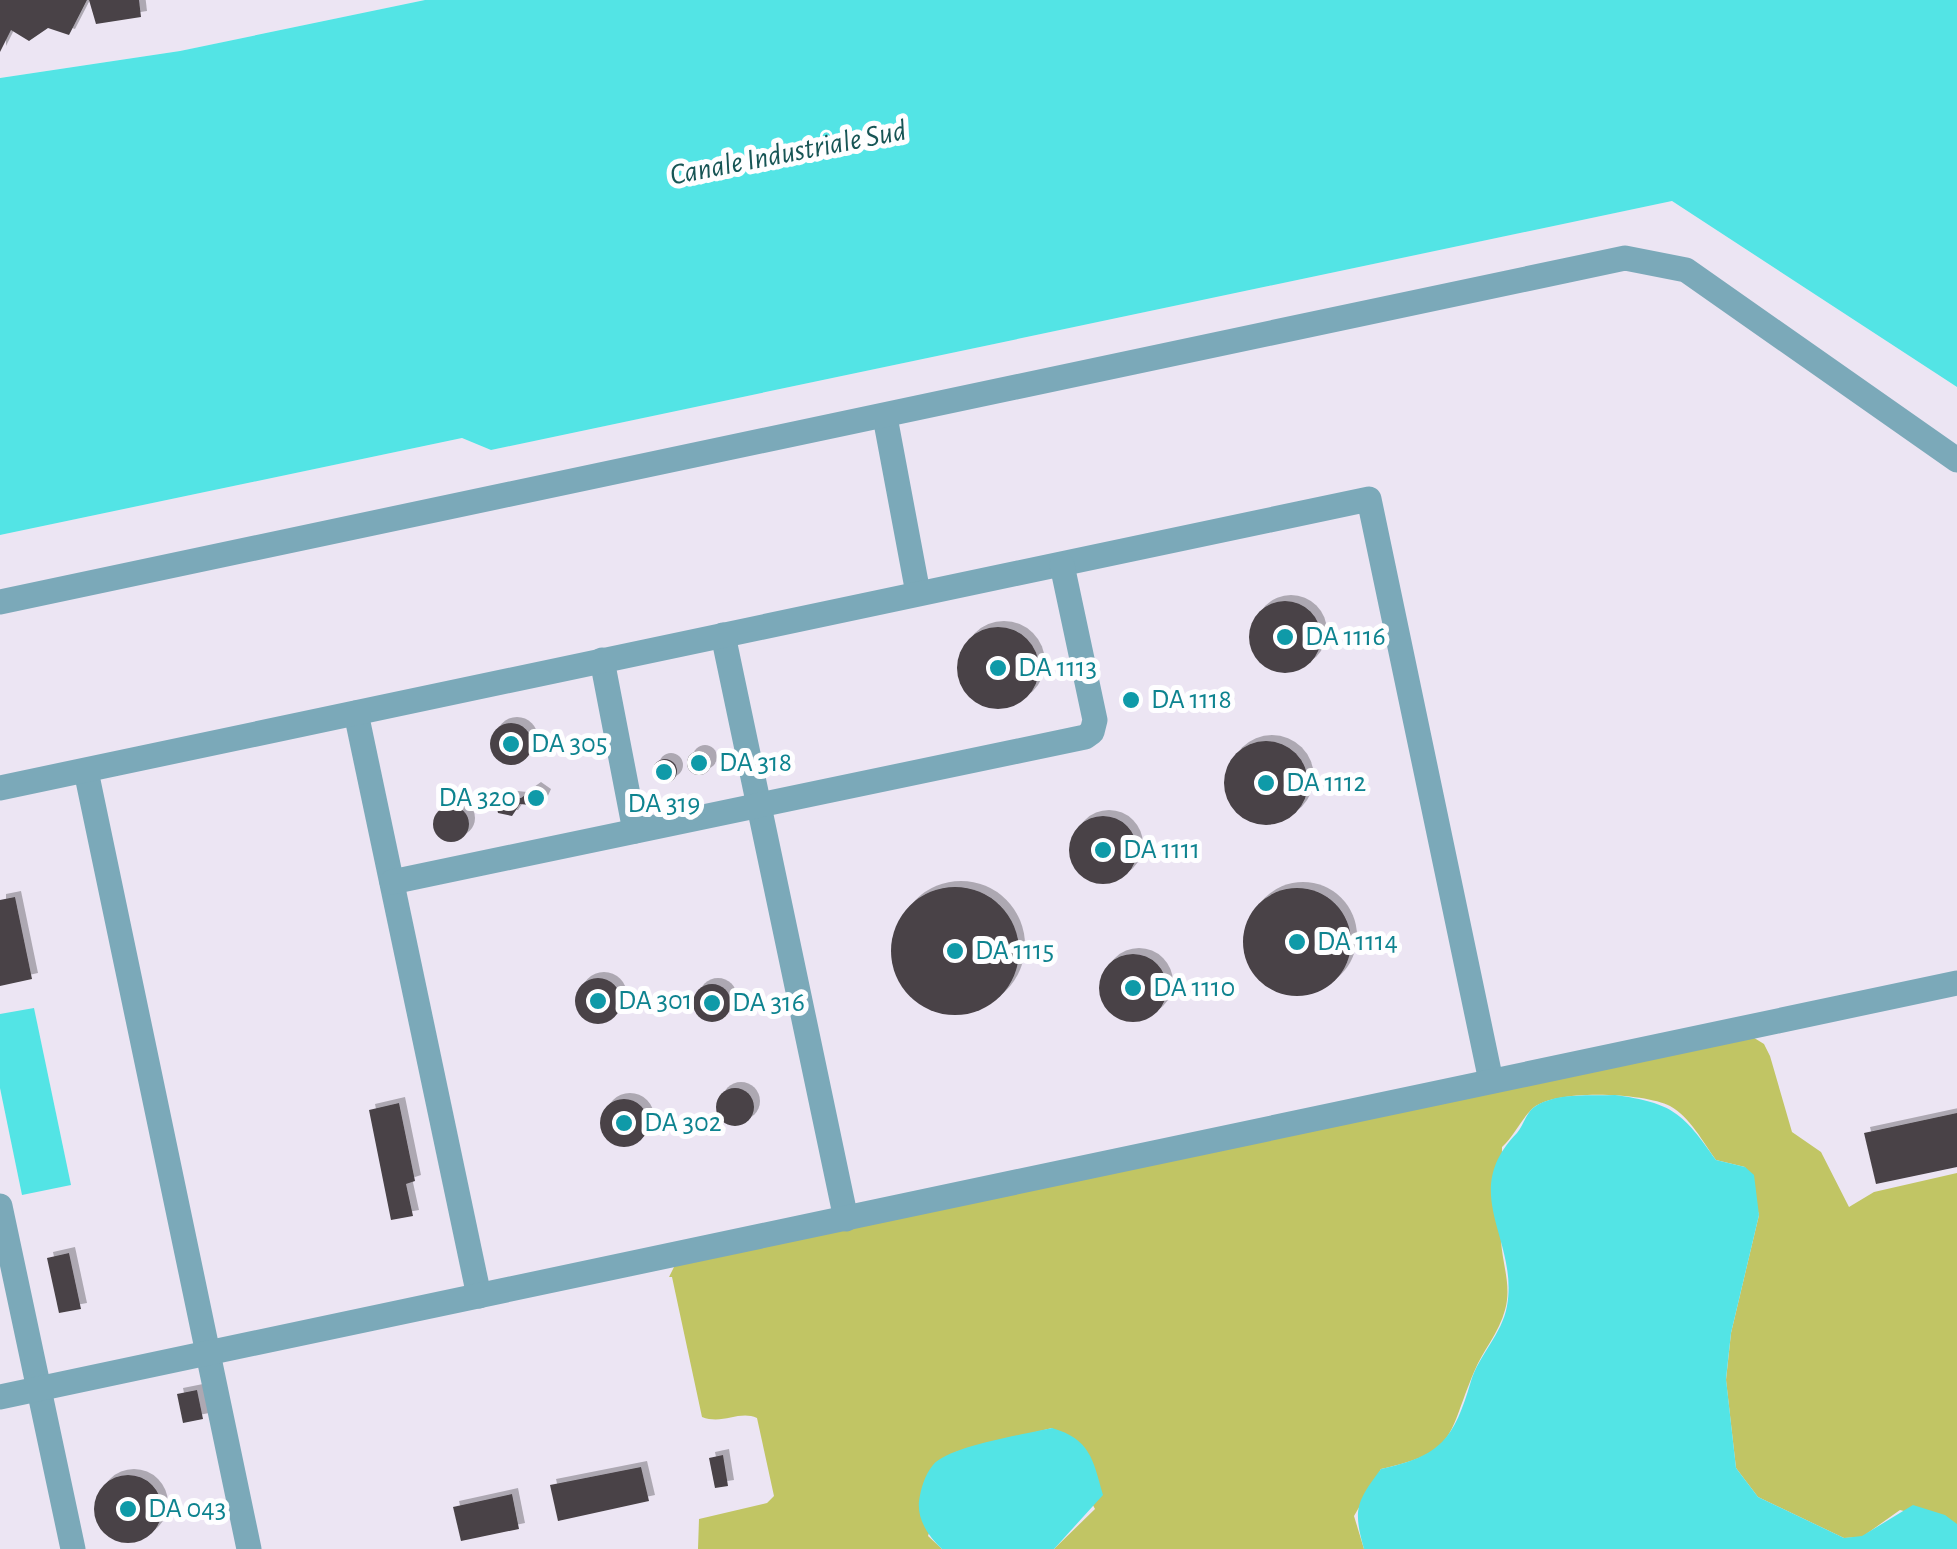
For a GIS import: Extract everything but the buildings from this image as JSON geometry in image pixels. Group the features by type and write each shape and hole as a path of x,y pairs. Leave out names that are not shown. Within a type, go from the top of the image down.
{"lane":[{"path":"0,602 1625,258 1669,264 1694,276 1957,460"},
{"path":"885,417 918,593"},
{"path":"0,788 1369,499 1491,1081"},
{"path":"392,882 1056,744 1092,732 1096,720 1062,564"},
{"path":"723,635 846,1219"},
{"path":"602,660 635,831"},
{"path":"356,713 479,1296"},
{"path":"86,771 249,1549"},
{"path":"0,1397 1957,983"},
{"path":"0,1206 73,1549"}],"shaded area":[{"path":"0,0 425,0 180,51 0,78"},
{"path":"1672,201 1957,387 1957,1549 0,1549 0,535 462,438 491,450"}],"green space":[{"path":"1751,1036 1764,1044 1770,1056 1792,1132 1821,1152 1849,1207 1874,1192 1957,1173 1957,1525 1900,1510 1862,1537 1844,1538 1758,1497 1736,1468 1726,1380 1731,1333 1759,1215 1745,1167 1716,1160 1690,1123 1670,1106 1640,1098 1599,1095 1542,1103 1527,1114 1502,1147 1501,1240 1507,1301 1502,1318 1446,1438 1424,1456 1381,1469 1354,1516 1364,1549 1054,1549 1095,1509 1052,1428 956,1452 928,1536 942,1549 698,1549 699,1519 767,1503 774,1496 757,1418 702,1417 669,1277 675,1265"}],"water":[{"name":"Canale Industriale Sud","path":"425,0 1957,0 1957,387 1672,201 491,450 462,438 0,535 0,78 180,51"},
{"path":"34,1008 71,1185 22,1195 0,1088 0,1014"},
{"path":"1615,1095 1651,1102 1675,1113 1716,1160 1745,1167 1754,1175 1759,1215 1731,1333 1726,1379 1736,1468 1758,1497 1844,1538 1862,1536 1913,1505 1945,1515 1957,1524 1957,1549 1364,1549 1358,1515 1366,1490 1381,1469 1431,1451 1451,1431 1475,1371 1504,1316 1508,1282 1491,1196 1492,1176 1500,1155 1531,1111 1542,1103 1572,1096"},
{"path":"1052,1428 1075,1438 1088,1452 1103,1495 1054,1549 942,1549 925,1528 919,1508 923,1483 933,1465 970,1447"}],"place":[{"name":"DA 1116","path":"1285,637"},
{"name":"DA 1113","path":"998,668"},
{"name":"DA 1118","path":"1131,700"},
{"name":"DA 305","path":"511,744"},
{"name":"DA 318","path":"699,763"},
{"name":"DA 319","path":"664,772"},
{"name":"DA 1112","path":"1266,783"},
{"name":"DA 320","path":"536,798"},
{"name":"DA 1111","path":"1103,850"},
{"name":"DA 1114","path":"1297,942"},
{"name":"DA 1115","path":"955,951"},
{"name":"DA 1110","path":"1133,988"},
{"name":"DA 301","path":"598,1001"},
{"name":"DA 316","path":"712,1003"},
{"name":"DA 302","path":"624,1123"},
{"name":"DA 043","path":"128,1509"}]}
